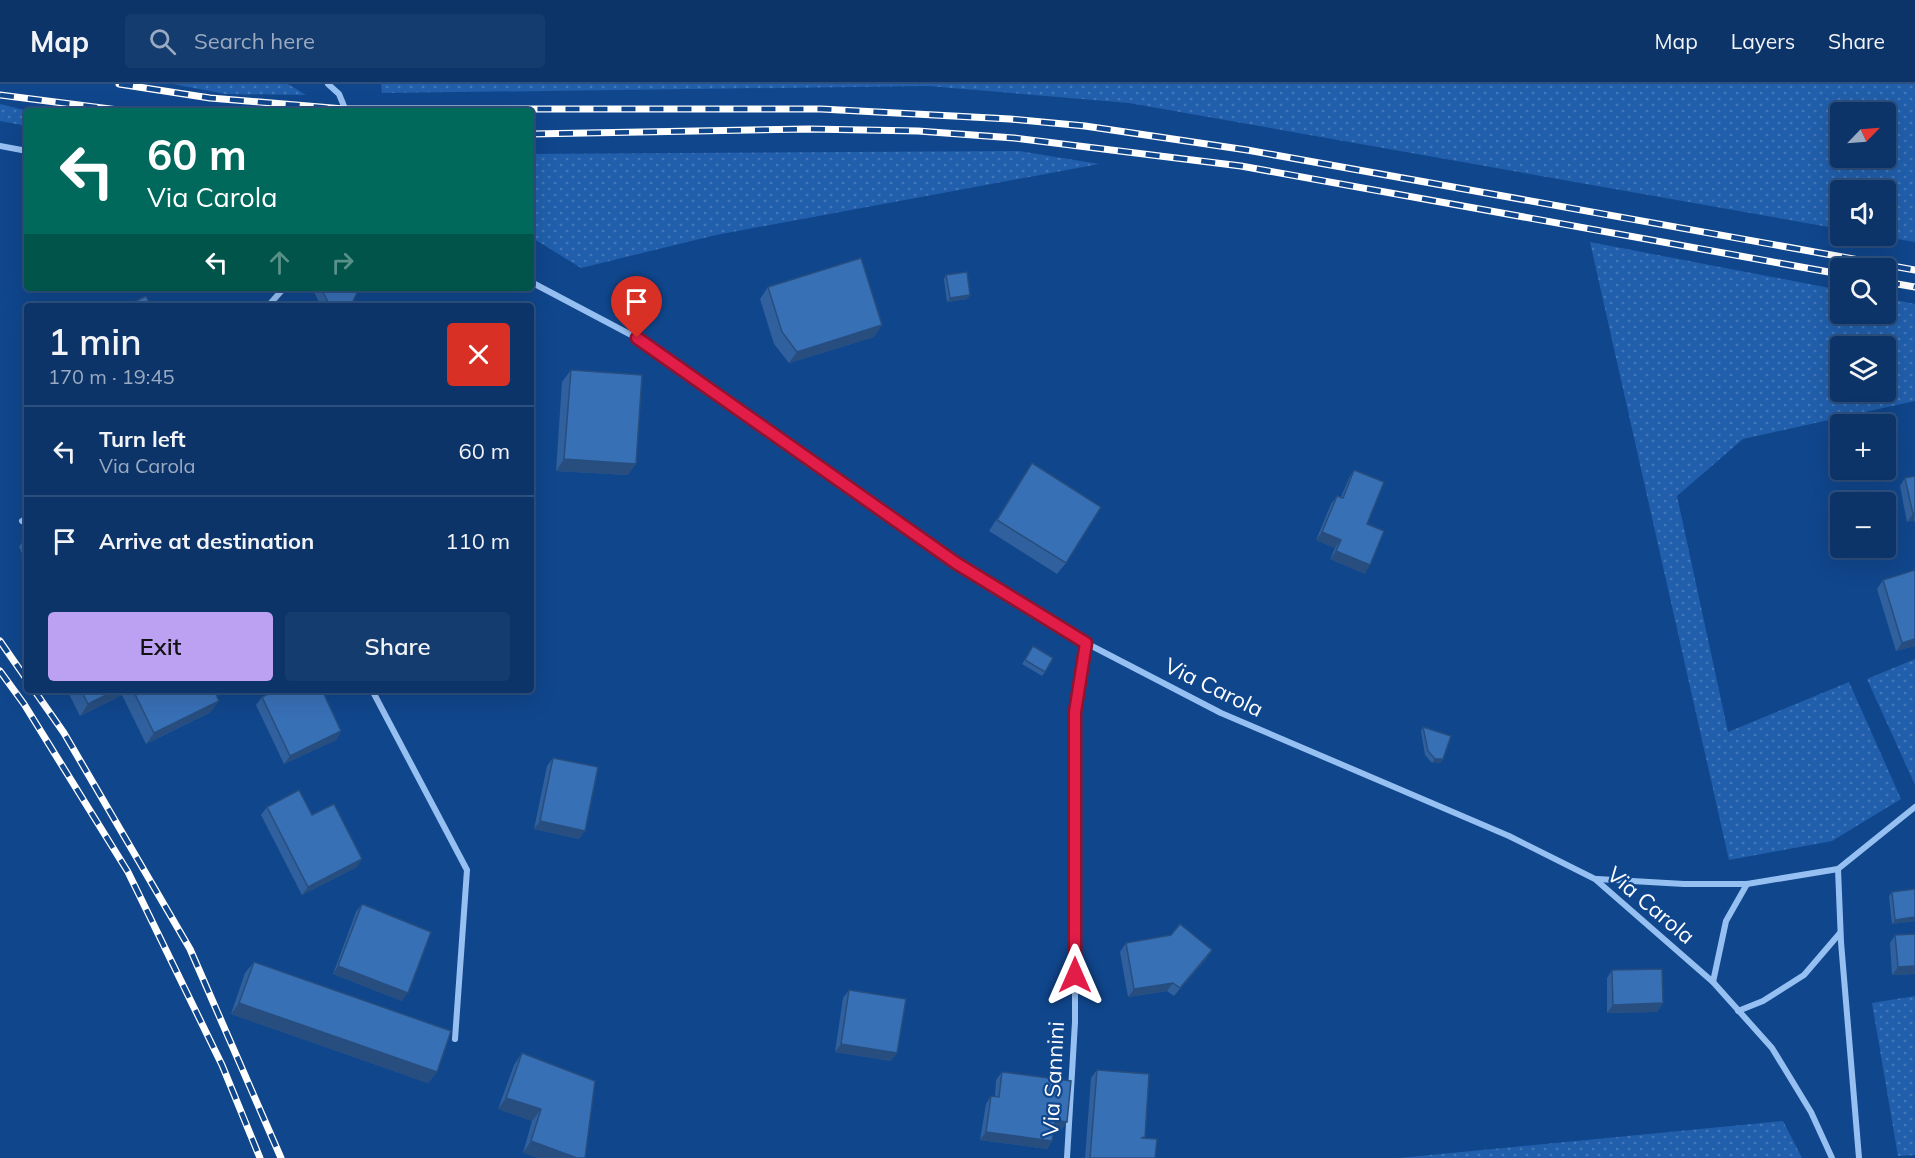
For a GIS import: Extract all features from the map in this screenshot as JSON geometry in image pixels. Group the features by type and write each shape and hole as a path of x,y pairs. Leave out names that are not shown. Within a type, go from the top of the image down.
{"street":[{"path":"328,84 339,94 345,108"},
{"path":"0,146 24,150"},
{"name":"Via Carola","path":"534,284 637,338 956,563 1086,643 1221,713 1509,836 1595,879 1713,982 1772,1048 1811,1112 1832,1158"},
{"path":"271,303 281,291"},
{"name":"Via Sannini","path":"1068,1158 1075,1022 1075,712 1086,643"},
{"path":"374,693 467,870 455,1039"},
{"path":"1595,879 1684,884 1747,884 1838,869 1915,807"},
{"path":"1838,869 1840,933 1859,1158"},
{"path":"1713,982 1726,921 1747,884"},
{"path":"1738,1011 1763,1001 1804,975 1840,933"}],"shaded area":[{"path":"173,84 288,84 306,95 225,94"},
{"path":"381,84 1915,84 1915,242 1896,239 1896,180 1830,180 1830,227 1129,103 928,86 382,93"},
{"path":"0,104 24,110 24,125 0,121"},
{"path":"1019,151 1099,164 716,235 581,268 534,239 534,154"},
{"path":"1590,242 1830,288 1830,324 1896,324 1896,300 1915,304 1915,401 1856,414 1830,414 1830,420 1743,439 1677,496 1728,732 1849,682 1901,799 1832,841 1729,860"},
{"path":"1915,659 1915,785 1867,679"},
{"path":"1915,996 1915,1155 1898,1156 1872,1003"},
{"path":"1783,1121 1802,1158 1399,1158"}],"building":[{"path":"861,258 882,325 797,352 782,332 768,287"},
{"path":"967,272 970,295 950,298 946,275"},
{"path":"322,291 358,291 352,303 328,303"},
{"path":"146,296 150,303 132,303"},
{"path":"571,370 642,375 636,464 564,459"},
{"path":"1032,463 1101,507 1066,563 997,520"},
{"path":"1354,470 1384,482 1367,524 1384,531 1370,565 1336,551 1341,540 1322,532 1337,496 1343,498"},
{"path":"1915,476 1915,513 1913,514 1905,478"},
{"path":"1915,570 1915,639 1902,643 1883,580"},
{"path":"1033,646 1053,658 1045,672 1025,660"},
{"path":"82,693 110,693 88,704"},
{"path":"134,693 215,693 219,701 154,733"},
{"path":"271,693 323,693 341,731 290,756 262,697"},
{"path":"1423,727 1451,736 1443,759 1435,759 1428,751"},
{"path":"553,758 598,767 585,831 540,821"},
{"path":"299,790 312,815 334,804 362,859 308,887 267,807"},
{"path":"1915,889 1915,917 1895,920 1892,892"},
{"path":"362,904 431,932 408,993 338,966"},
{"path":"1180,924 1212,950 1180,988 1173,983 1134,989 1126,943 1171,935"},
{"path":"1915,934 1915,966 1898,967 1895,935"},
{"path":"254,962 451,1031 437,1072 239,1003"},
{"path":"1662,969 1663,1003 1613,1005 1612,970"},
{"path":"849,990 906,999 897,1053 841,1044"},
{"path":"522,1053 595,1081 585,1158 577,1158 531,1141 541,1109 506,1098"},
{"path":"1097,1070 1149,1074 1145,1137 1141,1138 1157,1139 1155,1158 1090,1158"},
{"path":"1002,1072 1071,1081 1067,1122 1055,1120 1052,1141 986,1132 991,1096 999,1097"}],"railway":[{"path":"119,84 210,98 332,108"},
{"path":"0,95 102,108"},
{"path":"534,109 821,109 1010,119 1085,126 1247,150 1915,270"},
{"path":"534,134 809,129 918,131 1014,138 1241,166 1830,272"},
{"path":"1896,284 1915,287"},
{"path":"0,641 24,676"},
{"path":"0,671 24,704 128,872 222,1065 260,1158"},
{"path":"36,693 64,733 190,949 281,1158"}],"route":[{"path":"637,338 956,563 1086,643 1075,712 1075,975"}]}
